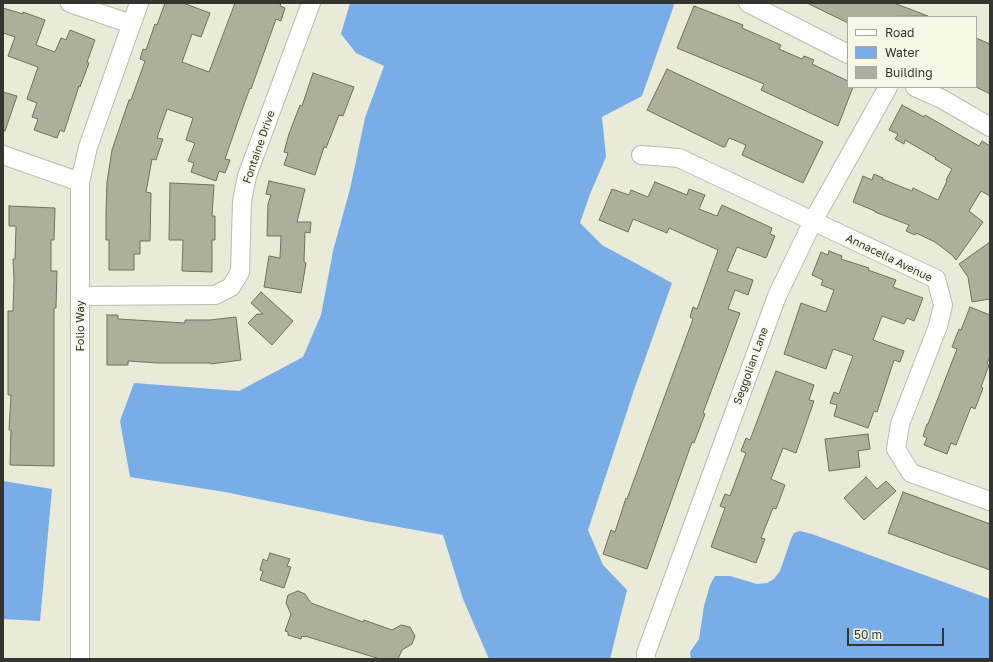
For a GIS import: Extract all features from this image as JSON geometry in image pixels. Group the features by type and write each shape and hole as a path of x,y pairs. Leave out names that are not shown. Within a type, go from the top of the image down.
{"street":[{"path":"70,3 131,24"},
{"name":"Folio Way","path":"80,659 80,182 88,147 139,3"},
{"name":"Fontaine Drive","path":"81,296 215,295 230,287 240,272 242,201 247,176 311,3"},
{"path":"748,3 847,53"},
{"name":"Seggolian Lane","path":"646,659 646,653 777,296 813,220 887,88"},
{"path":"917,88 990,127"},
{"path":"3,155 80,182"},
{"name":"Annacella Avenue","path":"641,155 679,158 936,279 943,305 938,326 900,424 896,450 911,473 990,501"}],"water":[{"path":"350,3 672,3 674,5 642,96 602,117 606,157 590,194 580,223 602,245 672,283 635,387 588,530 603,565 627,590 610,659 489,659 463,599 443,535 225,492 130,477 120,421 134,383 239,391 303,357 321,315 333,251 350,189 365,118 384,66 356,53 341,34"},
{"path":"3,481 52,489 40,621 3,619"},
{"path":"800,531 812,534 990,599 990,659 691,659 690,652 699,639 704,606 710,585 715,576 730,576 757,584 767,583 774,579 780,571 794,533"}],"building":[{"path":"165,3 183,3 210,13 201,37 192,34 182,62 209,72 235,3 281,3 280,6 285,8 281,21 276,19 238,121 225,159 230,160 225,173 219,171 216,181 191,172 194,163 188,161 195,143 186,140 193,118 167,109 157,138 163,139 156,160 152,159 146,192 151,193 150,241 140,241 140,254 134,254 134,270 109,270 109,240 106,240 106,213 107,182 112,150 129,100 131,100 145,61 140,59 143,49 146,50 155,24 157,25"},
{"path":"807,3 894,3 928,16 847,16 847,23"},
{"path":"694,6 743,25 742,28 781,45 779,49 802,59 804,56 814,60 812,64 847,81 847,88 853,88 838,126 761,90 764,84 677,48"},
{"path":"3,8 23,14 23,12 45,20 36,45 55,52 61,38 66,40 70,30 95,40 87,62 89,63 80,87 79,86 64,132 60,130 57,138 34,130 38,119 32,117 37,103 27,99 38,67 8,56 15,37 3,33"},
{"path":"977,38 990,44 990,94 977,88"},
{"path":"667,69 823,142 803,183 742,155 746,145 729,138 725,147 723,147 647,110"},
{"path":"313,73 354,87 343,116 339,115 326,148 324,147 315,175 284,165 288,153 284,152 289,134 300,105 302,106"},
{"path":"3,92 17,96 5,131 3,131"},
{"path":"902,105 924,117 925,115 979,146 982,141 990,146 990,196 981,191 969,211 983,222 956,260 935,242 916,233 915,235 906,231 909,225 853,202 863,176 872,180 874,174 883,178 882,179 912,191 913,188 938,200 952,169 905,140 904,144 895,139 898,134 889,130"},
{"path":"269,181 305,189 297,222 311,222 310,233 305,232 304,262 306,263 301,293 264,287 269,256 280,258 281,236 267,236 268,204 271,195 266,194"},
{"path":"655,182 687,195 689,189 705,195 699,209 717,216 722,205 772,228 770,234 775,236 766,258 737,247 727,271 753,280 748,295 735,290 728,309 740,313 703,413 705,414 694,443 692,442 647,569 603,554 611,530 615,532 626,498 627,499 693,319 690,317 693,307 697,309 718,250 669,228 667,233 633,219 628,232 599,220 612,189 629,195 631,190 648,197"},
{"path":"170,183 214,185 212,216 215,216 215,240 212,240 212,272 182,271 183,240 169,240"},
{"path":"9,206 55,208 54,240 51,240 51,271 57,271 56,308 54,308 54,466 10,465 11,430 9,430 11,395 8,395 8,311 13,311 13,259 15,259 16,226 9,226"},
{"path":"990,242 990,299 972,302 968,277 959,264"},
{"path":"829,251 842,256 841,259 869,268 868,270 896,280 893,287 923,298 914,321 907,318 904,324 882,316 873,340 904,351 900,362 894,360 877,412 874,411 868,428 834,416 837,405 830,403 834,392 839,394 853,356 833,349 826,369 784,354 801,303 826,312 834,290 821,285 823,280 812,275 821,252 828,255"},
{"path":"261,292 293,321 272,345 248,323 257,314 263,314 251,303"},
{"path":"970,307 990,315 990,356 987,364 989,365 981,387 983,388 975,409 971,407 956,445 951,443 947,454 924,445 927,438 923,436 957,349 952,347 959,329 961,330"},
{"path":"107,315 118,315 118,319 185,323 185,320 210,320 236,317 241,360 211,364 128,361 128,365 107,365"},
{"path":"776,371 814,385 809,400 814,401 796,453 783,448 771,479 785,485 776,509 773,508 761,538 765,539 756,563 711,547 725,508 720,506 725,494 730,496 746,453 741,451 746,438 750,440"},
{"path":"868,434 870,449 858,451 860,467 829,471 825,439"},
{"path":"866,477 877,489 886,481 896,491 864,520 844,498"},
{"path":"903,492 990,524 990,570 888,533"},
{"path":"270,553 290,559 287,566 291,567 284,588 260,580 263,571 260,570 263,559 267,561"},
{"path":"298,591 305,594 311,603 363,622 364,620 392,630 401,625 410,627 415,636 412,644 402,650 398,659 380,659 305,636 302,636 301,639 288,635 288,632 285,631 291,614 286,603 288,595"}]}
